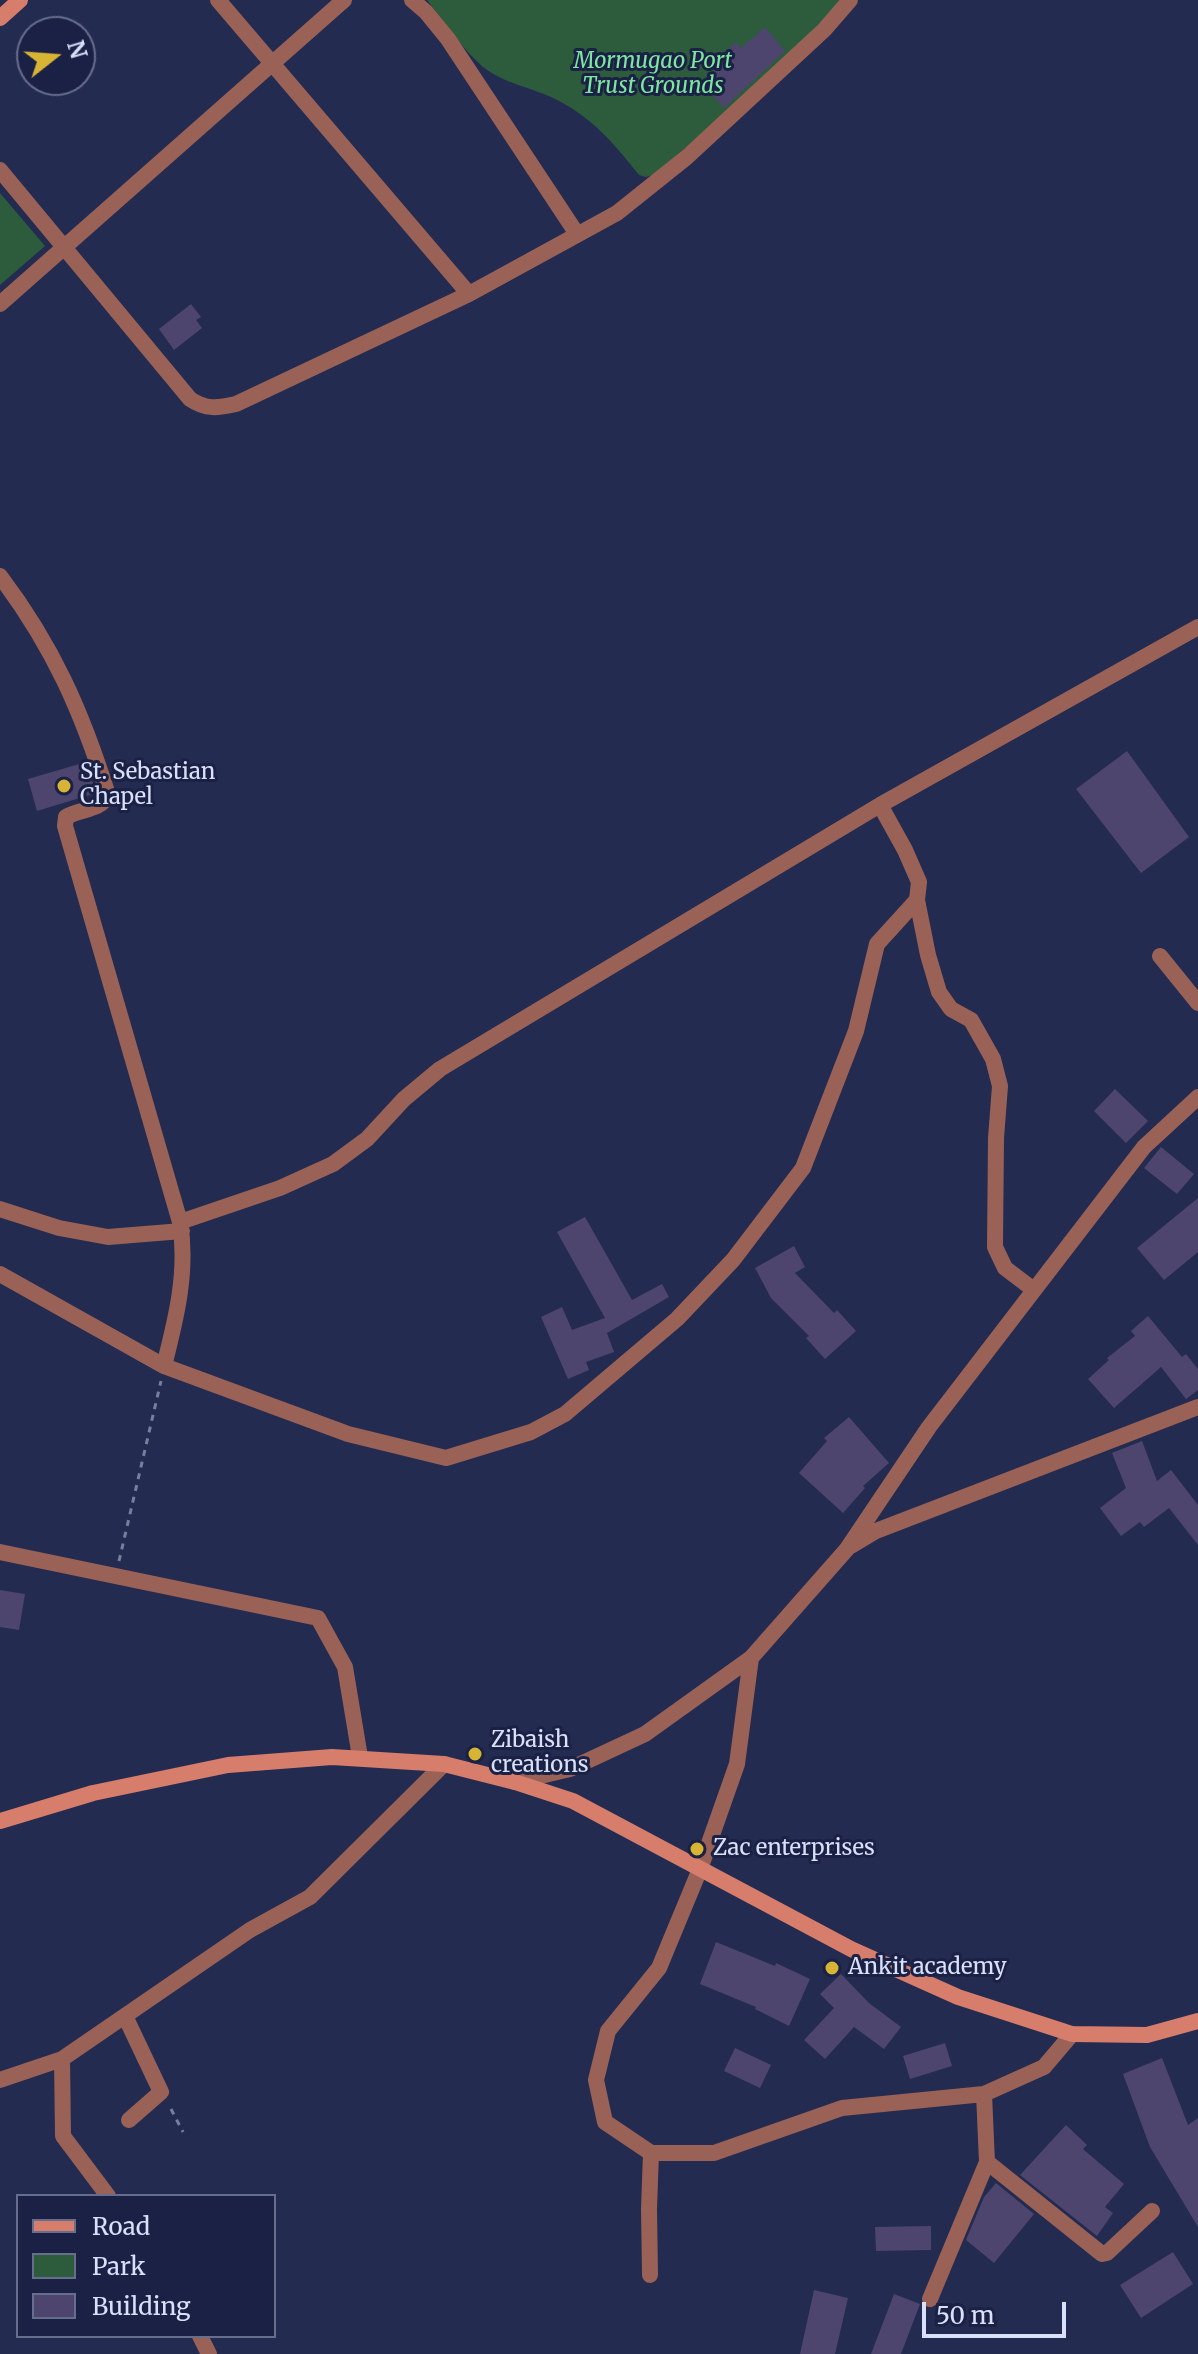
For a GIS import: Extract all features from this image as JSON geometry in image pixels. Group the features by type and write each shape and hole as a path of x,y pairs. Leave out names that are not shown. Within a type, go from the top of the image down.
{"main road":[{"path":"0,18 20,0"},
{"path":"0,1821 93,1793 228,1765 332,1757 444,1764 573,1801 851,1949 958,1997 1072,2034 1147,2035 1198,2021"}],"street":[{"path":"218,0 469,294"},
{"path":"0,304 344,0"},
{"path":"412,0 448,39 577,234"},
{"path":"0,170 190,399 200,406 216,408 236,404 469,294 617,213 678,166 824,30 850,0"},
{"path":"0,576 32,619 74,699 108,795 100,805 66,817 65,826 181,1227 181,1295 164,1366"},
{"path":"0,1209 59,1228 108,1237 181,1227 333,1164 367,1139 404,1099 440,1069 880,805 1198,627"},
{"path":"880,805 919,882 917,900 939,992 951,1009 971,1020 993,1059 1000,1086 995,1247 1005,1268 1034,1290"},
{"path":"0,1274 164,1366 348,1434 446,1458 531,1432 565,1414 677,1319 733,1260 803,1168 856,1031 877,944 917,900"},
{"path":"1160,956 1198,1003"},
{"path":"515,1782 570,1769 645,1734 751,1658 847,1549 929,1427 1144,1147 1198,1097"},
{"path":"847,1549 876,1531 1198,1407"},
{"path":"0,1552 318,1618 345,1667 360,1757"},
{"path":"751,1658 737,1764 700,1869 659,1968 608,2031 596,2080 605,2122 651,2153 714,2153 842,2108 984,2094 1044,2067 1072,2034"},
{"path":"0,2080 62,2059 250,1930 310,1897 444,1764"},
{"path":"125,2016 161,2092 129,2120"},
{"path":"62,2059 63,2136 106,2194"},
{"path":"930,2299 987,2162 984,2094"},
{"path":"650,2275 651,2153"},
{"path":"987,2162 1102,2254 1107,2253 1152,2211"}],"path":[{"path":"116,1578 164,1366"},
{"path":"161,2092 183,2132"}],"green space":[{"name":"Mormugao Port Trust Grounds","path":"427,0 841,0 789,56 674,158 646,177 639,175 610,141 578,112 483,67"},
{"path":"0,193 45,246 0,285"}],"building":[{"path":"765,27 785,51 724,108 701,82 726,61 721,55 736,42 741,48"},
{"path":"191,304 201,317 196,320 202,328 174,350 159,329"},
{"path":"1127,751 1189,837 1141,873 1076,789"},
{"name":"St. Sebastian Chapel","path":"86,762 96,793 37,811 28,779"},
{"path":"1115,1089 1148,1121 1126,1143 1094,1111"},
{"path":"1161,1147 1194,1174 1177,1194 1144,1168"},
{"path":"1198,1198 1198,1252 1164,1280 1137,1248"},
{"path":"585,1217 632,1300 662,1284 669,1297 607,1333 614,1352 586,1362 589,1370 568,1379 541,1317 562,1307 572,1330 605,1318 557,1232"},
{"path":"794,1246 805,1267 795,1273 856,1331 825,1359 806,1338 809,1336 771,1298 755,1268"},
{"path":"1148,1316 1182,1357 1186,1354 1198,1369 1198,1390 1186,1399 1161,1367 1114,1408 1088,1379 1109,1360 1107,1358 1135,1336 1131,1331"},
{"path":"849,1417 889,1463 863,1486 865,1488 843,1513 799,1473 827,1441 824,1438"},
{"path":"1142,1441 1157,1481 1171,1470 1198,1505 1198,1545 1169,1508 1144,1527 1140,1522 1121,1536 1100,1508 1126,1488 1112,1453"},
{"path":"0,1590 25,1594 19,1630 0,1627"},
{"path":"716,1942 775,1966 776,1963 810,1979 789,2026 756,2007 700,1984"},
{"path":"841,1974 869,2003 901,2027 884,2049 854,2027 825,2059 804,2040 834,2008 820,1994"},
{"path":"945,2043 952,2066 910,2079 903,2056"},
{"path":"735,2048 771,2065 760,2088 724,2071"},
{"path":"1162,2058 1188,2125 1198,2118 1198,2227 1150,2147 1123,2074"},
{"path":"1066,2125 1087,2145 1083,2149 1124,2184 1105,2207 1113,2213 1097,2236 1020,2175"},
{"path":"996,2183 1034,2214 994,2263 966,2240 984,2197"},
{"path":"931,2226 931,2250 876,2251 875,2227"},
{"path":"1173,2252 1193,2284 1141,2318 1120,2285"},
{"path":"814,2290 848,2298 835,2354 800,2354"},
{"path":"894,2294 920,2304 901,2354 871,2354"}],"place":[{"name":"St. Sebastian Chapel","path":"64,786"},
{"name":"Zibaish creations","path":"475,1754"},
{"name":"Zac enterprises","path":"697,1849"},
{"name":"Ankit academy","path":"832,1968"}]}
